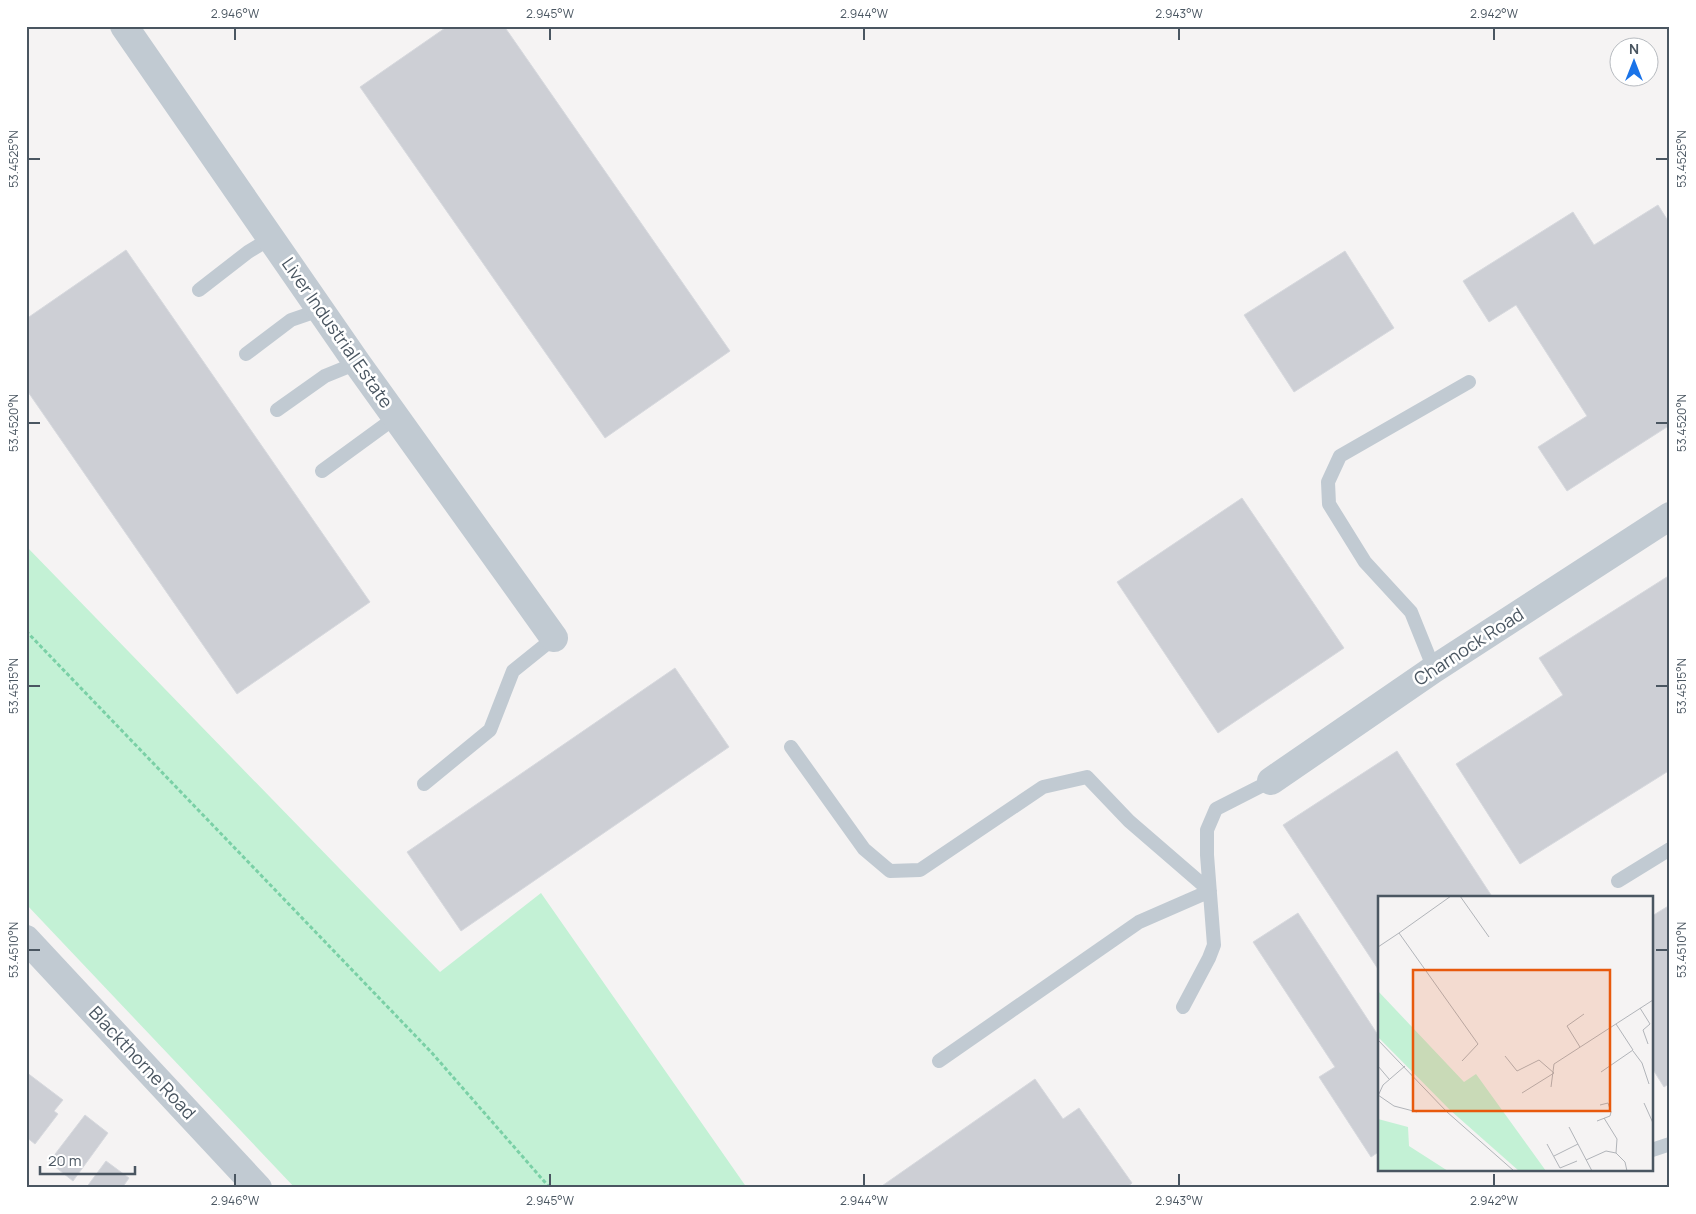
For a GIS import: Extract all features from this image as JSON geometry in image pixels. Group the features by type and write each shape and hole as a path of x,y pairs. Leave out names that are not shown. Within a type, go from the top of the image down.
{"street":[{"name":"Liver Industrial Estate","path":"124,26 320,310 554,638"},
{"name":"Charnock Road","path":"1270,781 1434,669 1670,516"},
{"name":"Blackthorne Road","path":"26,939 258,1188"}],"lane":[{"path":"199,290 248,252 271,238"},
{"path":"246,354 291,320 320,310"},
{"path":"277,410 325,376 357,362"},
{"path":"1434,669 1411,612 1365,562 1329,504 1328,482 1340,456 1469,382"},
{"path":"322,471 396,417"},
{"path":"424,784 490,730 513,672 554,638"},
{"path":"791,747 864,849 890,871 920,870 1043,788 1087,777 1129,821 1210,891"},
{"path":"1183,1007 1214,945 1207,830 1216,809 1270,781"},
{"path":"1618,881 1670,849"},
{"path":"938,1061 1139,922 1210,891"},
{"path":"1654,1149 1670,1144"}],"path":[{"path":"26,631 432,1053 550,1188"}],"green space":[{"path":"26,546 440,972 541,893 747,1188 295,1188 26,904"}],"building":[{"path":"448,26 504,26 730,351 605,438 360,87"},
{"path":"1658,205 1670,224 1670,425 1567,491 1538,447 1587,416 1516,305 1489,322 1463,281 1573,212 1594,245"},
{"path":"126,250 370,602 237,694 26,389 26,319"},
{"path":"1345,251 1394,328 1294,392 1244,315"},
{"path":"1242,498 1344,648 1218,733 1117,582"},
{"path":"1670,575 1670,770 1520,864 1456,764 1563,695 1539,658"},
{"path":"675,668 729,747 461,931 407,852"},
{"path":"1397,751 1492,896 1378,896 1378,969 1283,825"},
{"path":"1670,905 1670,1083 1664,1087 1654,1071 1654,915"},
{"path":"1298,913 1378,1035 1378,1152 1371,1157 1319,1077 1335,1067 1253,942"},
{"path":"26,1072 63,1100 54,1111 58,1114 35,1144 26,1137"},
{"path":"1035,1079 1063,1119 1079,1108 1132,1183 1126,1188 879,1188"},
{"path":"85,1115 108,1133 73,1181 49,1162"},
{"path":"106,1161 129,1178 122,1188 86,1188"}]}
